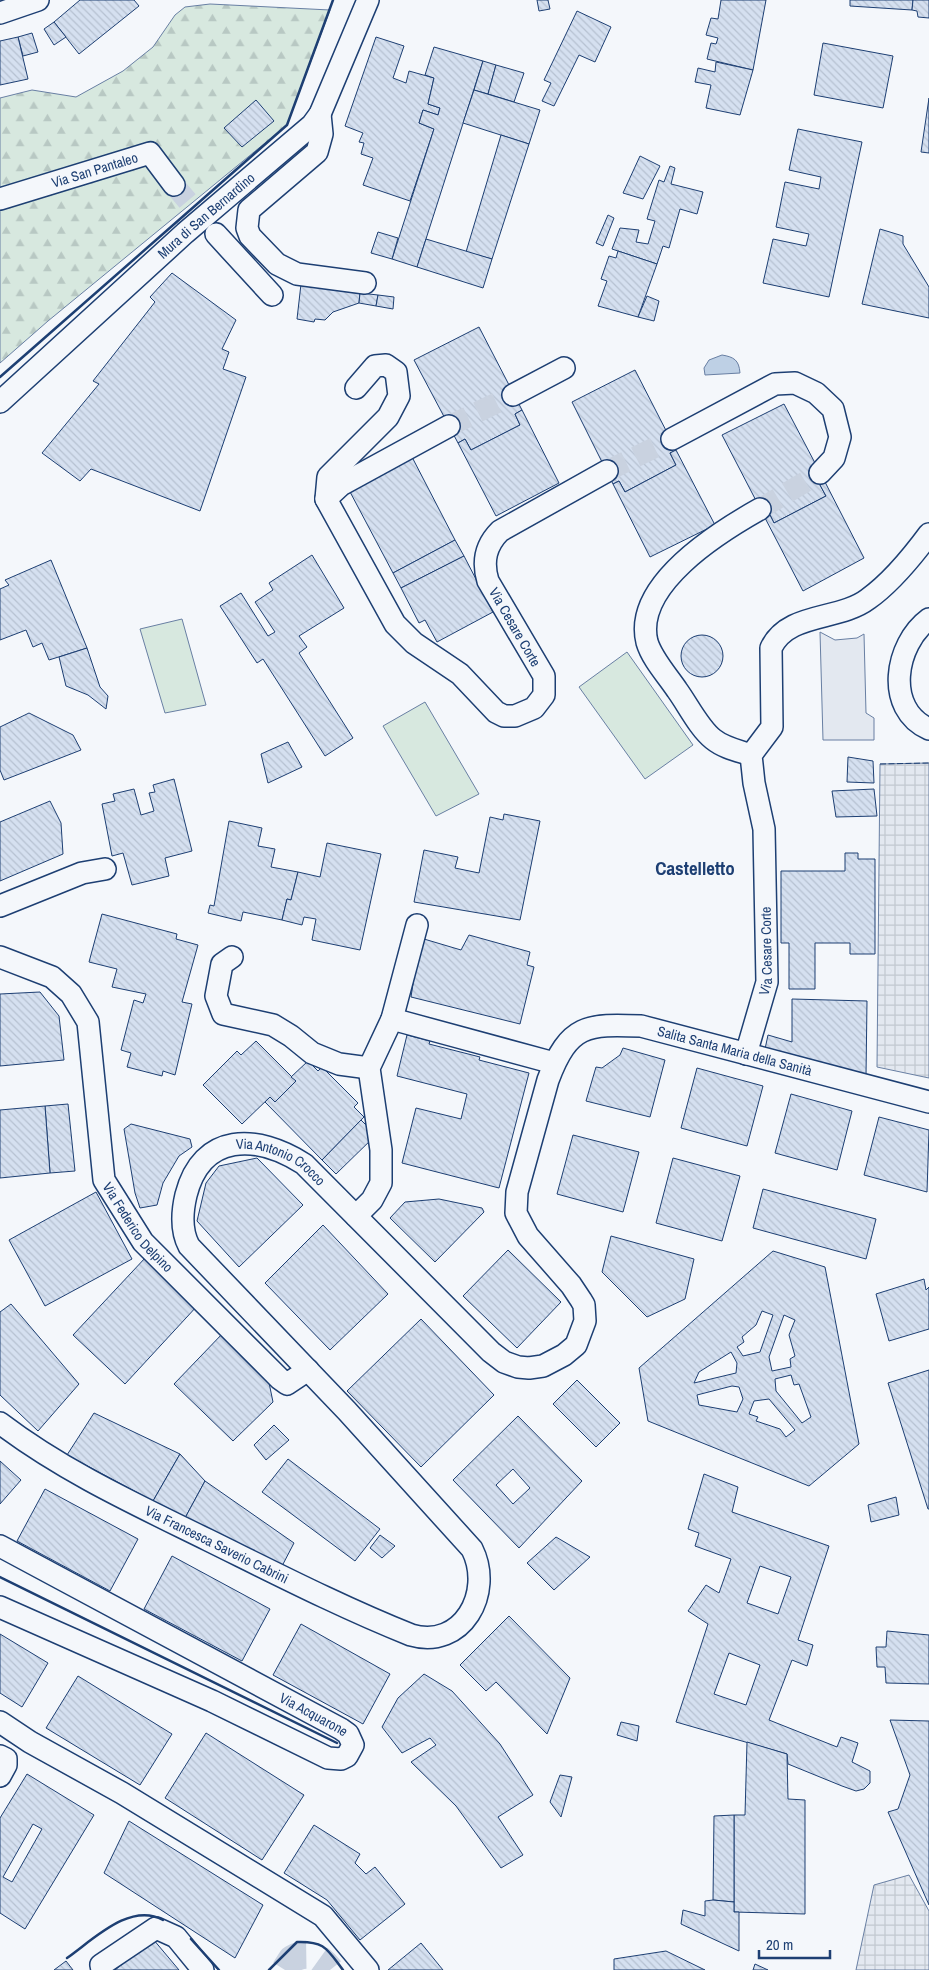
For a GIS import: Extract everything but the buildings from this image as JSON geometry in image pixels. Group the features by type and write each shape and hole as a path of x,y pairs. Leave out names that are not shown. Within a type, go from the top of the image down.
{"street":[{"path":"0,13 38,0"},
{"path":"355,0 357,25"},
{"name":"Mura di San Bernardino","path":"0,402 185,233 304,134 320,114 368,0"},
{"path":"320,114 322,134 317,152 249,210 246,218 250,236 277,264 297,274 365,283"},
{"name":"Via San Pantaleo","path":"0,199 150,153 174,185"},
{"path":"216,234 272,295 277,264"},
{"path":"326,499 328,477 388,417 399,396 396,372 386,365 375,366 356,388"},
{"path":"513,395 564,368"},
{"path":"672,440 775,384 795,383 816,393 833,409 840,437 834,458 820,473"},
{"path":"326,499 341,485 449,426"},
{"name":"Via Cesare Corte","path":"326,499 395,624 414,643 460,674 496,712 504,716 515,716 524,714 540,702 544,695 544,676 488,581 484,570 488,547 500,531 607,471"},
{"path":"760,509 726,528 685,558 649,608 646,632 650,652 712,739 751,755 772,727 770,660 771,648 776,638 785,630 806,620 832,615 867,600 915,553 929,534"},
{"path":"929,619 914,633 903,652 899,681 904,704 909,715 913,720 929,729"},
{"name":"Via Cesare Corte","path":"746,1054 767,982 764,829 754,783 751,755"},
{"path":"0,906 82,873 105,869"},
{"path":"356,1216 372,1200 381,1183 381,1150 370,1068 392,1019 416,925"},
{"name":"Via Federico Delpino","path":"0,957 52,977 71,994 88,1022 104,1180 143,1242 286,1384 308,1370"},
{"path":"232,957 222,964 216,996 223,1014 272,1025 291,1036 312,1053 339,1064 370,1068"},
{"path":"392,1019 554,1064"},
{"name":"Salita Santa Maria della Sanità","path":"554,1064 570,1039 579,1033 598,1025 641,1026 929,1102"},
{"name":"Via Antonio Crocco","path":"445,1634 468,1616 477,1599 480,1578 476,1558 472,1550 308,1370 189,1246 183,1235 184,1201 196,1167 207,1156 221,1147 236,1143 266,1146 281,1151 304,1164 491,1352 504,1362 529,1368 543,1366 564,1355 576,1345 585,1321 584,1305 571,1285 528,1236 516,1213 517,1192 554,1064"},
{"name":"Via Francesca Saverio Cabrini","path":"0,1423 20,1439 114,1494 350,1609 420,1637 437,1637 445,1634"},
{"name":"Via Acquarone","path":"0,1546 341,1729 351,1739 353,1745 351,1751 342,1759 328,1758 212,1701 0,1607"},
{"path":"0,1722 30,1742 122,1793 323,1916 368,1970"},
{"path":"0,1756 6,1762 0,1776"},
{"path":"102,1970 101,1965 156,1928 176,1937 203,1970"}],"green space":[{"path":"210,4 330,10 287,125 48,321 0,363 0,98 32,90 76,97 123,71 153,47 175,15 185,7"},
{"path":"182,619 206,705 165,713 140,629"},
{"path":"627,652 693,745 645,779 579,687"},
{"path":"425,702 479,794 436,816 383,726"}],"shaded area":[{"path":"820,632 835,640 857,638 864,634 866,713 874,718 874,740 823,740"},
{"path":"929,763 929,1078 877,1067 880,764"},
{"path":"909,1875 929,1911 929,1970 856,1970 874,1885"}],"water":[{"path":"722,355 735,360 740,373 705,375 704,368 709,360"}],"tunnel":[{"path":"174,185 214,232"},
{"path":"449,426 513,395"},
{"path":"607,471 672,439"},
{"path":"760,509 820,473"},
{"path":"285,1970 292,1959 304,1955 318,1958 330,1970"}],"fence":[{"path":"880,764 929,763"}],"wall":[{"path":"0,377 287,125 333,0"},
{"path":"0,1577 337,1743"},
{"path":"67,1958 101,1933 125,1919 151,1916 163,1920"},
{"path":"191,1939 219,1970"},
{"path":"269,1970 297,1942 320,1945 329,1952 343,1970"}],"district":[{"name":"Castelletto","path":"695,868"}]}
